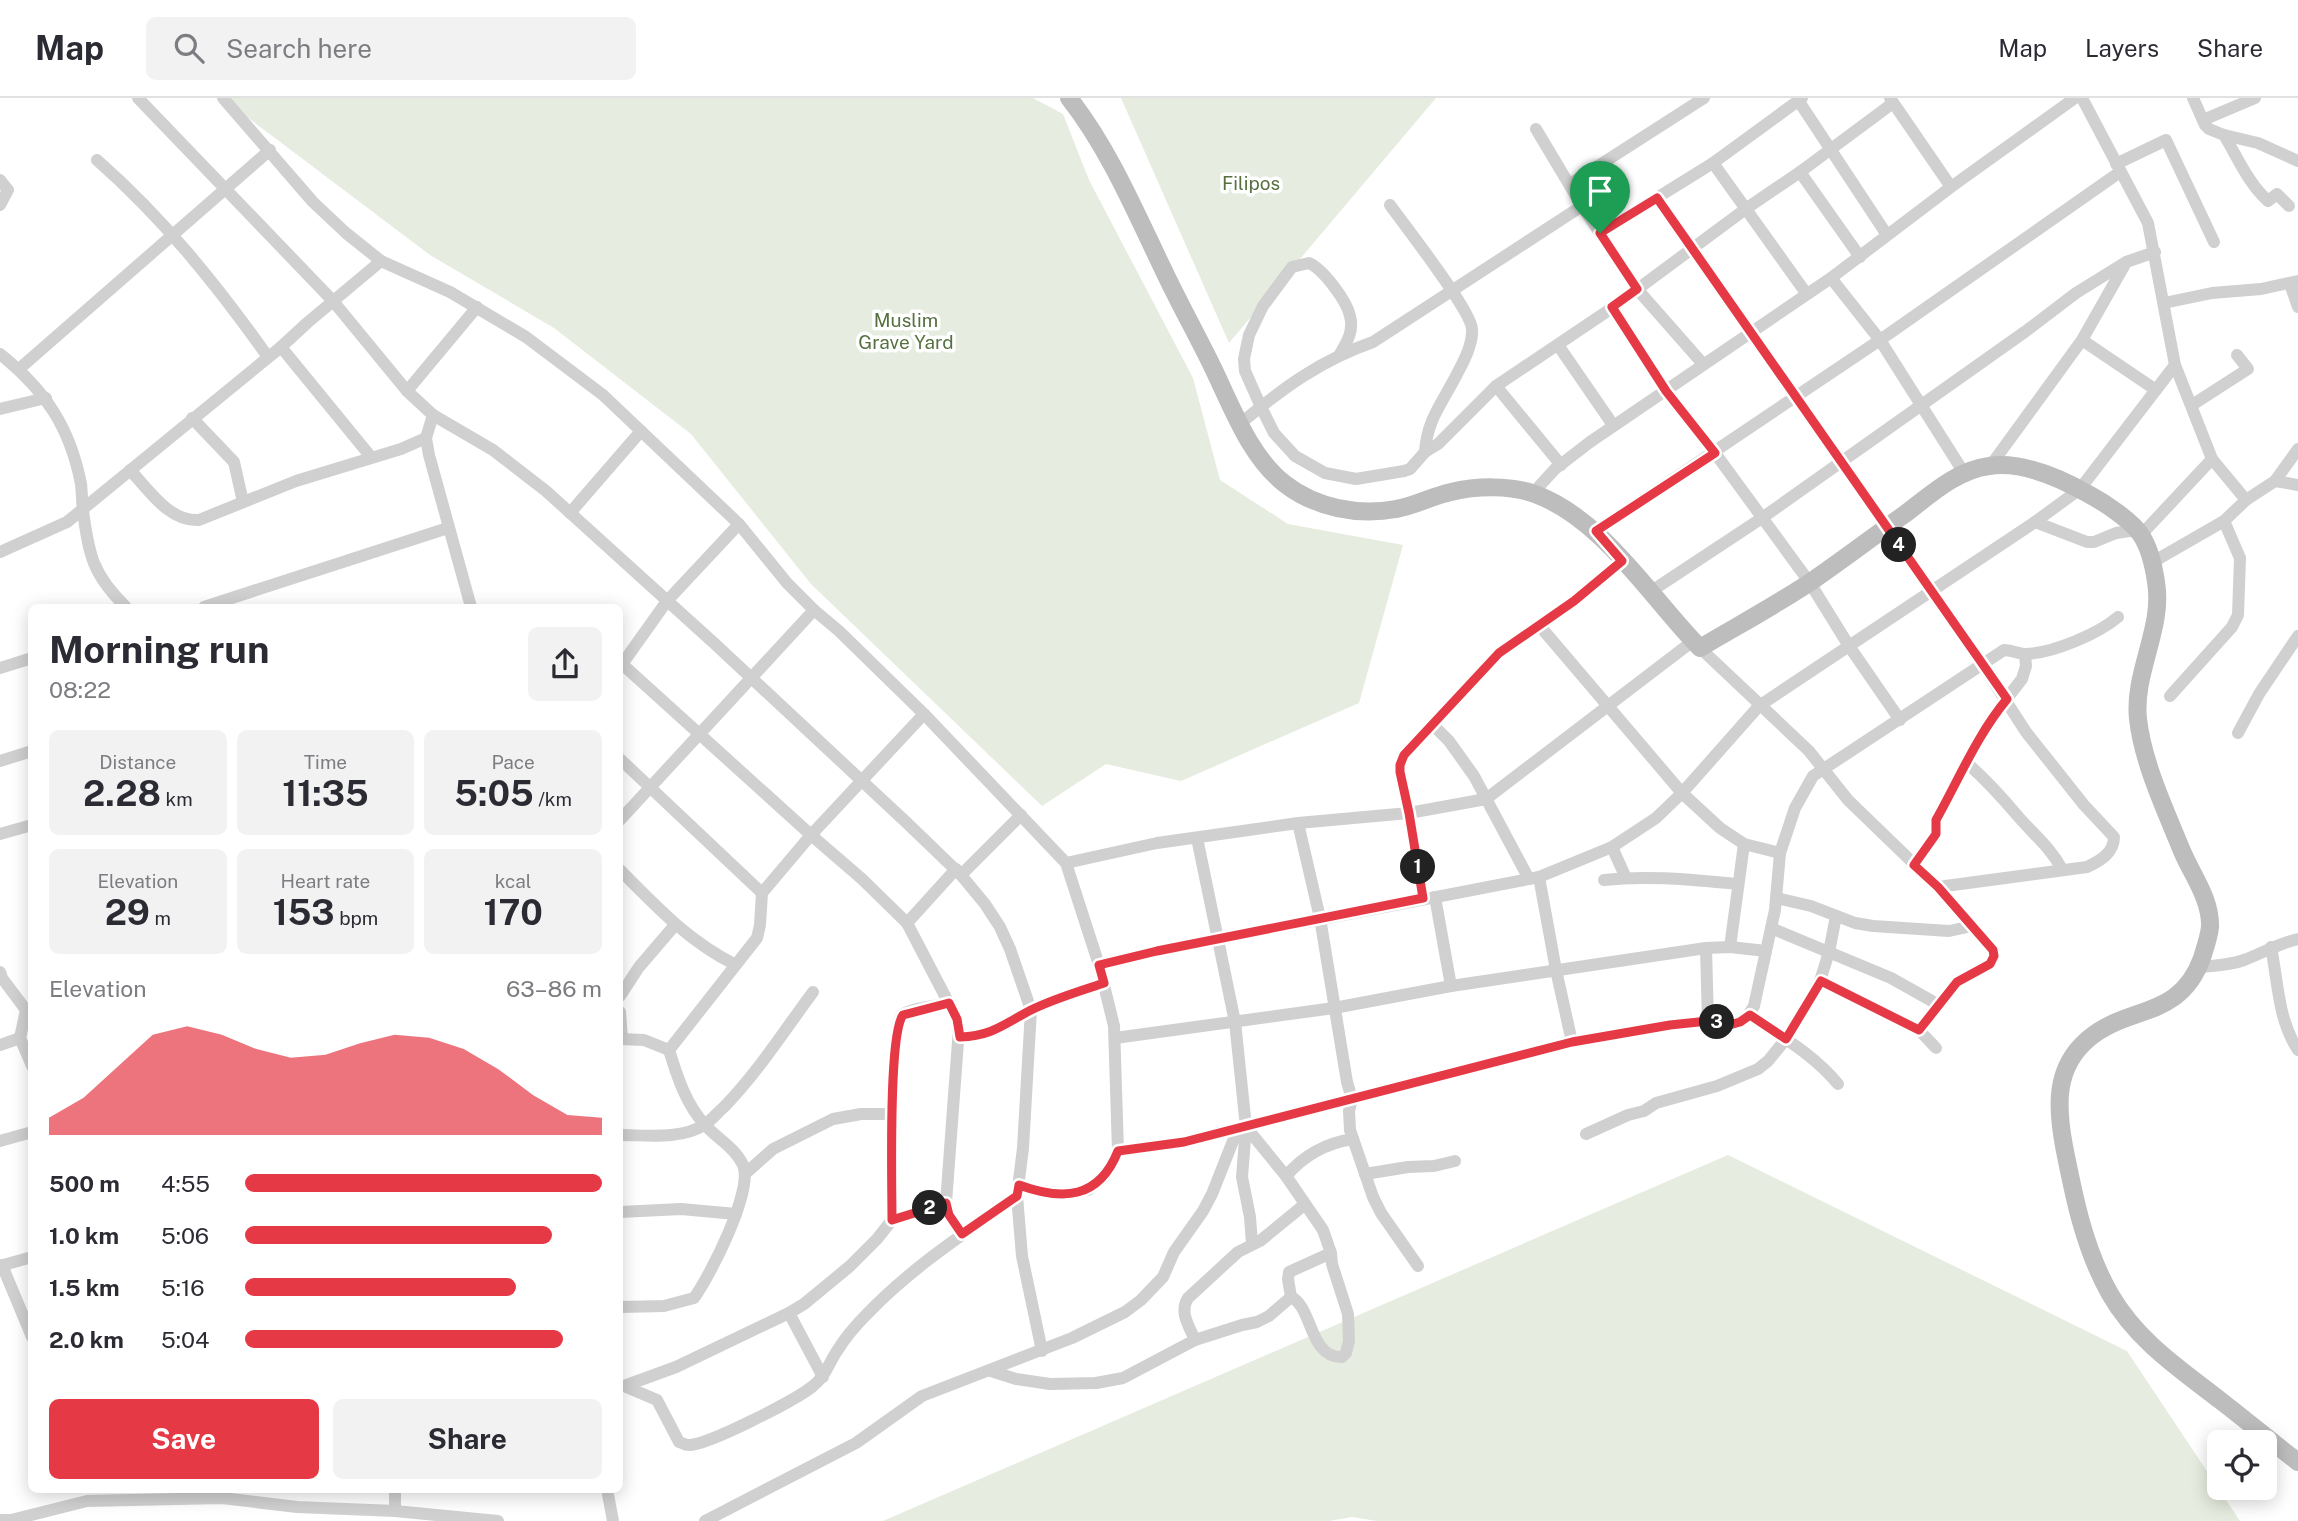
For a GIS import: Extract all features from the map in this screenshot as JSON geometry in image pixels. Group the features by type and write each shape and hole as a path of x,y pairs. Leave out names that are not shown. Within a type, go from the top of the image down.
{"street":[{"path":"138,98 332,301 407,391 433,415 493,450 570,513 959,872 1000,927 1018,967 1031,1010 1018,1191 1022,1256 1042,1351"},
{"path":"223,98 328,217 381,261 477,307 526,337 576,373 739,524 787,583 924,714 1066,863 1099,965 1115,1038 1118,1151 1104,1177 1088,1190 1065,1194 1018,1191 926,1261 866,1315 836,1352 823,1377 815,1385 773,1410 730,1430 688,1445 679,1442 657,1400 623,1387"},
{"path":"1069,98 1091,129 1114,171 1241,423 1264,463 1275,475 1299,493 1332,507 1350,511 1382,512 1469,489 1505,489 1533,494 1566,510 1596,531 1696,644 1800,742 1848,800 1938,887 1993,950 1992,960 1985,968 1957,982 1919,1030"},
{"path":"1570,184 1704,98"},
{"path":"1533,494 1561,465 1613,425 1752,334 2075,98"},
{"path":"2082,98 2148,223 2175,365 2212,459 2246,500"},
{"path":"2193,98 2209,129 2258,143 2298,161"},
{"path":"2203,120 2255,98"},
{"path":"1600,233 1713,163 1800,99 1829,150 1887,235"},
{"path":"1340,354 1350,339 1350,315 1337,292 1315,265 1309,263 1292,267 1255,320 1245,348 1245,371 1274,433 1295,456 1325,473 1356,479 1404,471 1410,469 1425,452 1438,444 1496,386 1612,307 1800,172 1892,100 1951,187"},
{"path":"1536,129 1582,206 1637,289 1703,364"},
{"path":"2224,135 2249,180 2260,193 2268,201 2277,194 2289,206"},
{"path":"1596,531 1880,340 2118,168 2166,140 2214,242"},
{"path":"19,369 270,150"},
{"path":"97,160 129,188 209,276 268,357"},
{"path":"1713,163 1806,293"},
{"path":"1800,172 1860,257"},
{"path":"0,180 8,190 0,205"},
{"path":"1657,198 2007,699 2026,732 2084,805 2114,837 2111,850 2101,861 2087,867 1938,887"},
{"path":"1390,205 1471,322 1472,338 1457,375 1429,425 1425,452"},
{"path":"1241,423 1340,354 1373,342 1582,206"},
{"path":"1650,592 1762,518 1922,406 2076,293 2126,262 2155,252"},
{"path":"0,552 67,522 281,347 381,261"},
{"path":"1991,465 2082,340 2126,262"},
{"path":"1831,278 1880,340 1965,473"},
{"path":"2164,303 2212,293 2260,289 2294,282 2298,307"},
{"path":"407,391 477,307"},
{"path":"1612,307 1666,391 1810,583 1900,720"},
{"path":"2082,340 2156,390"},
{"path":"1558,345 1613,425"},
{"path":"281,347 371,457"},
{"path":"0,354 19,369 46,398 56,415 81,485 90,552 97,574 123,604"},
{"path":"2192,405 2248,369 2237,355"},
{"path":"1099,965 1320,918 1534,878 1612,847 1656,818 1682,793 1759,706 2035,522 2080,489 2175,365"},
{"path":"1496,386 1561,465"},
{"path":"0,409 46,398"},
{"path":"433,415 426,438 470,604"},
{"path":"192,418 219,443 234,462 243,502"},
{"path":"570,513 641,431"},
{"path":"130,470 173,514 184,520 199,520 296,481 401,449 426,438"},
{"path":"2151,563 2224,520 2246,500 2275,481 2298,449"},
{"path":"2035,522 2087,542 2138,533 2212,459"},
{"path":"1066,863 1157,843 1298,823 1409,813 1486,799 1696,644 1810,583 1965,473 1991,465 2021,467 2080,489 2111,508 2138,533 2151,563 2156,581 2157,604 2138,695 2138,717 2147,755 2183,855 2201,890 2210,928 2199,967 2190,983 2168,1002 2107,1026 2095,1034 2078,1049 2065,1070 2059,1091 2059,1112 2076,1208 2086,1240 2105,1283 2126,1318 2167,1361 2298,1462"},
{"path":"2275,481 2298,485"},
{"path":"2170,696 2232,627 2238,615 2241,558 2224,520"},
{"path":"623,663 667,601 739,524"},
{"path":"213,604 448,528"},
{"path":"1451,986 1409,813 1400,772 1401,760 1499,653 1574,601 1622,561"},
{"path":"623,817 814,610"},
{"path":"1118,1151 1184,1142 1572,1042 1670,1025 1708,1021 1733,1024 1740,1022 1750,1015 1754,1006 1771,928 1780,853 1795,808 1813,776 2004,650 2025,654 2081,639 2098,632 2118,617"},
{"path":"1539,625 1682,793 1720,828 1744,844 1780,853"},
{"path":"2238,733 2259,694 2298,636"},
{"path":"1914,865 1931,844 1936,834 1936,820 1990,720 2022,679 2026,666 2025,654"},
{"path":"0,668 28,659"},
{"path":"623,668 700,732 907,923 957,1019 960,1037 946,1203 949,1215 962,1234"},
{"path":"669,1049 757,938 761,925 762,893 810,835 924,714"},
{"path":"1433,725 1450,741 1463,759 1534,878 1572,1042"},
{"path":"0,761 28,752"},
{"path":"623,762 762,893"},
{"path":"1967,762 2005,798 2054,855 2062,869"},
{"path":"907,923 1021,815"},
{"path":"1298,823 1320,918 1346,1082 1352,1099 1349,1119 1353,1139 1381,1213 1418,1266"},
{"path":"0,834 28,826"},
{"path":"1197,838 1235,1022 1246,1127 1242,1177 1252,1244"},
{"path":"1730,947 1744,844"},
{"path":"1612,847 1626,878"},
{"path":"623,873 694,941 734,964"},
{"path":"1604,880 1687,879 1738,884"},
{"path":"1776,898 1811,906 1855,923 1895,929 1949,931 1972,926"},
{"path":"1586,1134 1628,1115 1644,1111 1656,1103 1717,1086 1758,1069 1786,1039 1821,981 1836,916"},
{"path":"623,991 639,967 675,925"},
{"path":"1771,928 1891,978 1939,1005"},
{"path":"2199,967 2243,960 2271,947 2298,939"},
{"path":"1115,1038 1334,1008 1451,986 1706,948 1730,947 1766,951"},
{"path":"2271,947 2284,1020 2290,1039 2298,1050"},
{"path":"1706,948 1708,1021"},
{"path":"0,972 2,978 28,1008"},
{"path":"1821,981 1919,1030 1936,1048"},
{"path":"960,1037 995,1031 1031,1010 1104,983"},
{"path":"623,1135 661,1135 705,1125 748,1080 813,992"},
{"path":"892,1220 893,1060 898,1022 907,1012 949,1003"},
{"path":"28,1012 20,1038 28,1057"},
{"path":"1750,1015 1818,1062 1838,1084"},
{"path":"0,1045 20,1038"},
{"path":"623,1039 645,1040 669,1049"},
{"path":"623,1307 664,1306 694,1298 713,1267 744,1189 746,1173 736,1153 705,1125 685,1096 669,1049"},
{"path":"746,1173 773,1149 833,1119 861,1114 893,1114"},
{"path":"1246,1127 1286,1176 1323,1230 1331,1253 1348,1314 1349,1341 1342,1357 1330,1355 1324,1350 1298,1302 1291,1297 1288,1279 1289,1272 1331,1253"},
{"path":"705,1521 856,1443 922,1396 1042,1351 1125,1312 1151,1291 1163,1277 1212,1194 1233,1141 1246,1127"},
{"path":"0,1141 28,1133"},
{"path":"1286,1176 1324,1146 1353,1139"},
{"path":"1365,1174 1408,1167 1434,1167 1455,1161"},
{"path":"623,1387 676,1367 789,1313 850,1266 892,1220 946,1203"},
{"path":"1195,1340 1184,1314 1185,1303 1238,1252 1260,1241 1304,1205"},
{"path":"623,1212 681,1209 736,1214"},
{"path":"28,1258 1,1266 28,1328"},
{"path":"991,1371 1051,1384 1123,1378 1195,1340 1258,1322 1291,1297"},
{"path":"789,1313 823,1377"},
{"path":"395,1493 395,1511"},
{"path":"608,1493 613,1521"},
{"path":"0,1520 10,1520 85,1495 221,1494 297,1507 395,1511 498,1521"}],"green space":[{"name":"Muslim Grave Yard","path":"222,98 1033,98 1063,114 1089,180 1193,378 1220,480 1288,524 1403,545 1359,703 1181,781 1106,764 1042,806 811,584 691,434 554,328 430,255"},
{"name":"Filipos","path":"1121,98 1436,98 1229,343"},
{"path":"1728,1155 2127,1351 2207,1471 2207,1500 2226,1500 2240,1521 1377,1521 1352,1517 1329,1521 883,1521"}],"route":[{"path":"1657,198 2007,699 1990,720 1936,820 1936,834 1931,844 1914,865 1938,887 1993,950 1994,956 1990,964 1957,982 1919,1030 1821,981 1786,1039 1750,1015 1733,1024 1708,1021 1670,1025 1572,1042 1184,1142 1118,1151 1111,1168 1088,1190 1065,1194 1049,1193 1019,1185 1017,1196 962,1234 952,1221 946,1203 892,1220 893,1060 898,1022 907,1012 949,1003 957,1019 960,1037 983,1035 1004,1027 1031,1010 1104,983 1099,965 1423,898 1400,772 1404,755 1499,653 1574,601 1622,561 1596,531 1715,453 1666,391 1612,307 1637,289 1600,233 1657,198"}]}
